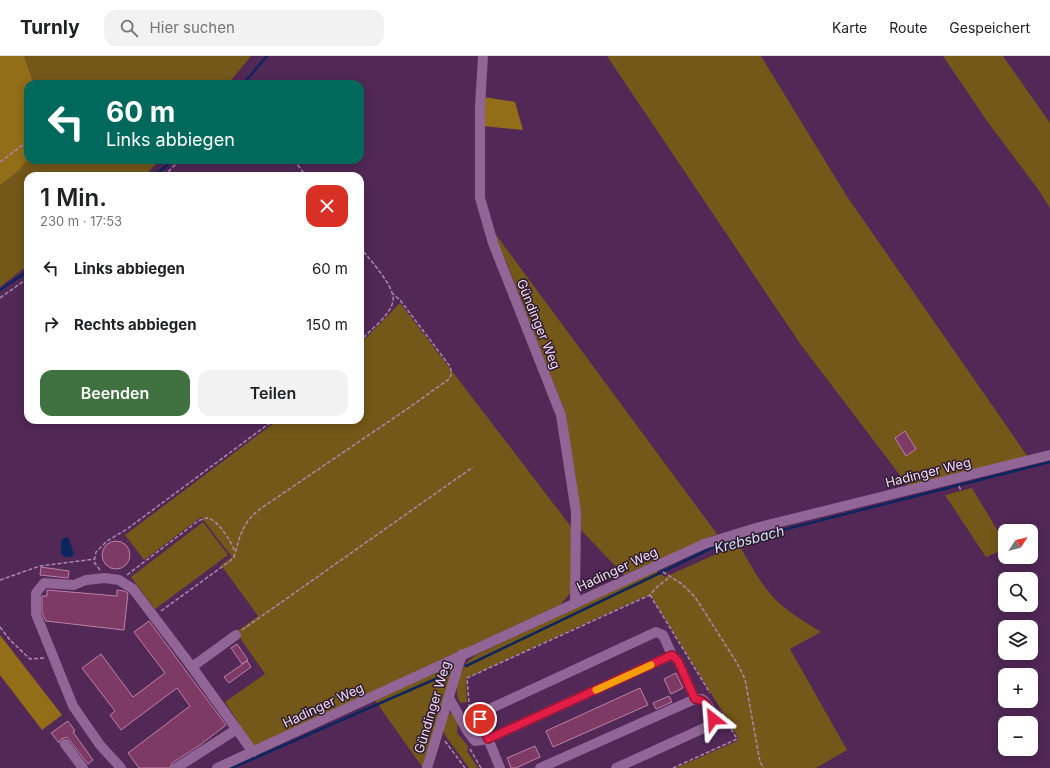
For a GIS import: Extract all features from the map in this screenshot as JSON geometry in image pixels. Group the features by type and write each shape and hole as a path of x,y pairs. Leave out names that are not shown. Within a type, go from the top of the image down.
{"street":[{"name":"Gündinger Weg","path":"483,56 480,107 480,198 493,243 561,415 576,512 575,603"},
{"name":"Hadinger Weg","path":"217,768 704,544 727,536 1050,456"},
{"path":"121,768 100,745 73,706 36,614 36,593 44,583 74,585 86,580 105,578 119,580 133,589 192,666 253,752"},
{"path":"500,768 480,719 480,715 483,712 656,632 663,635 672,655 678,661 695,699"},
{"path":"192,666 236,635"},
{"name":"Gündinger Weg","path":"427,768 462,654"},
{"path":"449,698 468,732 474,739 480,741 488,739 672,655"},
{"path":"540,768 695,699 702,700 706,703 713,719 713,724 616,768"},
{"path":"176,768 237,729"},
{"path":"65,744 82,768"}],"path":[{"path":"0,162 24,144"},
{"path":"168,172 176,164"},
{"path":"364,252 390,287 393,294 393,300 386,314 364,337"},
{"path":"0,298 24,281"},
{"path":"153,616 230,561 235,552 244,525 250,517 443,384 451,375 449,365 400,300 393,294"},
{"path":"0,580 40,566 95,559 96,552 107,541 127,529 269,424"},
{"path":"236,635 473,467"},
{"path":"119,580 198,521 206,518 210,519 216,524 226,535 235,552"},
{"path":"470,714 467,678 650,595 669,576 682,584 695,597 745,678 760,762 764,768"},
{"path":"0,627 10,640 30,659 38,659 53,655"},
{"path":"438,731 466,768"},
{"path":"474,739 470,750 481,768"}],"shaded area":[{"path":"0,56 24,56 33,80 24,80 24,164 19,170 0,185"},
{"path":"24,56 251,56 231,80 33,80"},
{"path":"607,56 761,56 846,195 1028,457 909,487 801,345"},
{"path":"943,56 1003,56 1050,123 1050,208 1040,192 987,121"},
{"path":"484,97 515,102 523,130 482,126"},
{"path":"24,162 24,164 156,164 148,172 24,172 24,268 0,287 0,177"},
{"path":"488,224 717,534 624,575 581,530 566,414 506,261"},
{"path":"400,303 572,528 572,591 560,605 254,746 225,702 265,674 236,632 258,616 221,565 232,557 201,517 144,560 125,535 273,424 364,424 364,340"},
{"path":"972,488 998,531 998,552 986,557 945,495"},
{"path":"203,522 228,555 155,609 131,577"},
{"path":"739,544 754,572 773,597 790,612 821,632 790,649 847,750 816,768 676,768 737,741 738,737 650,594 466,678 467,702 461,703 458,699 457,690 461,673 469,660 476,655 655,570 665,577"},
{"path":"0,635 62,715 42,730 0,675"},
{"path":"456,661 423,768 374,699"},
{"path":"454,713 458,719 457,733 468,746 467,751 478,768 469,768 445,735 443,730 449,714"}],"water":[{"path":"66,537 69,539 74,554 71,557 66,557 61,554 61,540"}],"building":[{"path":"905,431 916,449 906,456 895,438"},
{"path":"116,541 122,542 126,545 129,549 129,561 126,565 122,568 116,569 110,568 106,565 103,561 102,555 103,549 106,545 110,542"},
{"path":"41,567 69,571 68,578 40,575"},
{"path":"47,590 117,596 117,590 128,593 124,630 46,621 42,613 42,596 47,596"},
{"path":"149,621 226,725 200,745 172,763 170,768 139,768 128,753 190,706 177,688 121,730 110,715 115,711 82,668 101,654 133,697 165,673 134,632"},
{"path":"237,644 248,660 242,664 231,648"},
{"path":"247,661 251,667 229,683 224,677"},
{"path":"676,673 683,688 671,694 664,679"},
{"path":"640,688 648,705 553,747 546,731"},
{"path":"669,696 672,702 656,709 653,703"},
{"path":"68,721 75,731 73,732 93,760 88,764 67,737 61,739 59,743 51,733"},
{"path":"535,746 540,757 516,768 511,768 507,758"}],"waterway":[{"path":"246,80 267,56"},
{"path":"159,172 168,164"},
{"path":"0,290 24,274"},
{"name":"Krebsbach","path":"466,666 712,548 1050,462"},
{"path":"232,768 449,673"}],"slow traffic":[{"path":"596,690 651,665"}],"route":[{"path":"480,719 488,739 672,655 678,661 695,699 702,700 706,703 713,719"}]}
